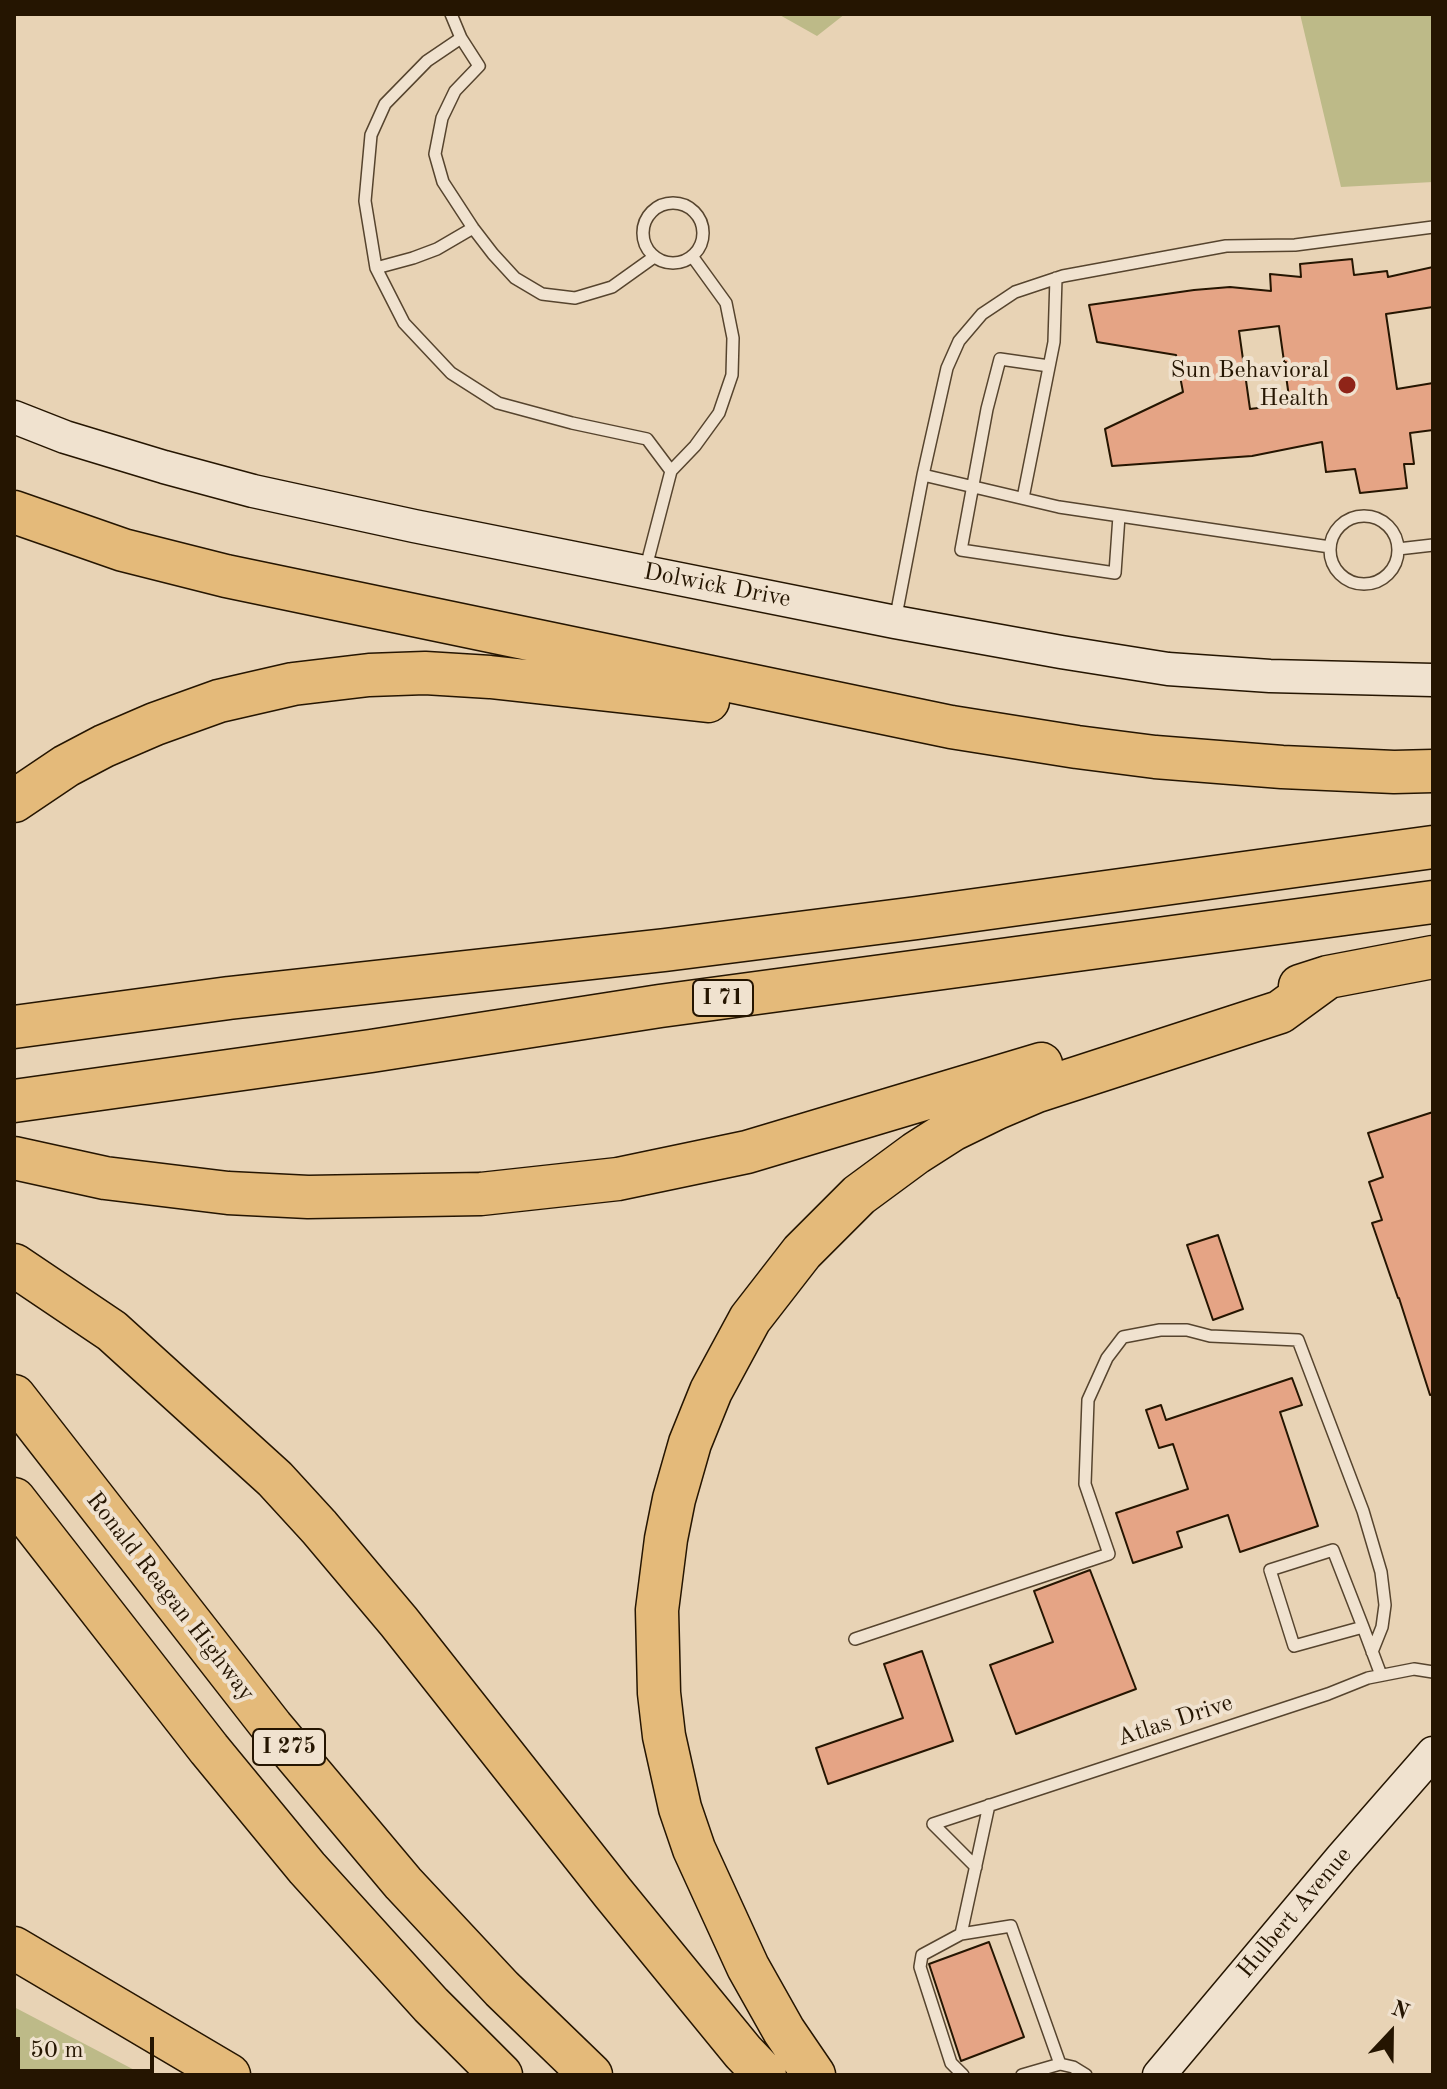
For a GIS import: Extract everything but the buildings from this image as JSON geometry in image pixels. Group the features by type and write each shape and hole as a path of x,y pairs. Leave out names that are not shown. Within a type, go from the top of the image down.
{"highway":[{"path":"14,512 123,550 226,576 951,727 1155,757 1282,767 1433,771"},
{"path":"14,801 104,746 219,701 293,684 369,675 425,673 490,677 951,727"},
{"name":"I 71","path":"14,1027 229,998 665,950 1433,847"},
{"name":"I 71","path":"14,1101 357,1054 660,1006 1433,902"},
{"path":"14,1158 105,1178 228,1193 308,1197 481,1194 618,1179 747,1152 1328,977 1433,957"},
{"path":"814,2075 784,2031 748,1967 694,1849 680,1808 664,1736 659,1693 657,1610 666,1539 690,1443 711,1391 750,1319 802,1252 859,1195 916,1153 985,1113 1037,1091 1280,1012 1328,977"},
{"path":"28,1274 112,1331 275,1479 399,1622 613,1893 765,2075"},
{"name":"Ronald Reagan Highway","path":"14,1396 263,1715 403,1883 502,1989 591,2075"},
{"name":"I 275","path":"14,1499 209,1749 307,1868 431,2005 501,2075"},
{"path":"14,1948 229,2075"},
{"path":"14,1976 204,2075"}],"main road":[{"name":"Dolwick Drive","path":"14,417 65,437 253,491 895,622 1168,669 1270,676 1433,680"},
{"name":"Hulbert Avenue","path":"1159,2075 1433,1753"}],"lane":[{"path":"451,14 461,38 479,66 455,91 442,118 435,154 443,182 473,228 515,278 542,294 575,298 612,287 654,257"},
{"path":"461,38 427,61 385,104 371,135 365,201 376,268 404,323 451,373 498,403 647,439 671,471"},
{"path":"667,203 686,206 694,212 703,230 699,249 683,261 673,263 654,257 643,241 642,231 650,213 667,203"},
{"path":"895,622 947,368 959,341 982,314 1015,292 1056,278 1226,246 1295,245 1433,227"},
{"path":"376,268 437,249 473,228"},
{"path":"644,572 671,471 695,446 719,413 732,375 733,338 726,303 692,256"},
{"path":"1023,498 1054,342 1056,278"},
{"path":"1049,366 1000,359 987,409 961,550 1115,573 1119,516"},
{"path":"923,475 1059,507 1330,547"},
{"path":"1368,515 1388,524 1398,549 1395,565 1388,575 1367,584 1344,578 1331,559 1330,547 1338,527 1357,516 1368,515"},
{"path":"1398,549 1433,545"},
{"path":"855,1639 1109,1554 1085,1484 1088,1400 1107,1358 1123,1337 1160,1330 1187,1330 1210,1336 1298,1340 1363,1511 1381,1572 1385,1605 1382,1627 1372,1652"},
{"path":"1363,1627 1294,1646 1270,1570 1333,1550 1363,1627 1381,1675"},
{"name":"Atlas Drive","path":"976,1867 933,1824 1328,1694 1368,1678 1414,1669 1433,1672"},
{"path":"961,1934 989,1805"},
{"path":"963,2075 951,2063 920,1967 922,1955 961,1934 1011,1926 1060,2064"},
{"path":"1022,2075 1060,2064 1086,2075"}],"shaded area":[{"path":"778,14 845,14 817,36"},
{"path":"1300,14 1433,14 1433,182 1341,187"},
{"path":"14,2007 144,2075 14,2075"}],"place":[{"name":"Sun Behavioral Health","path":"1347,385"}]}
